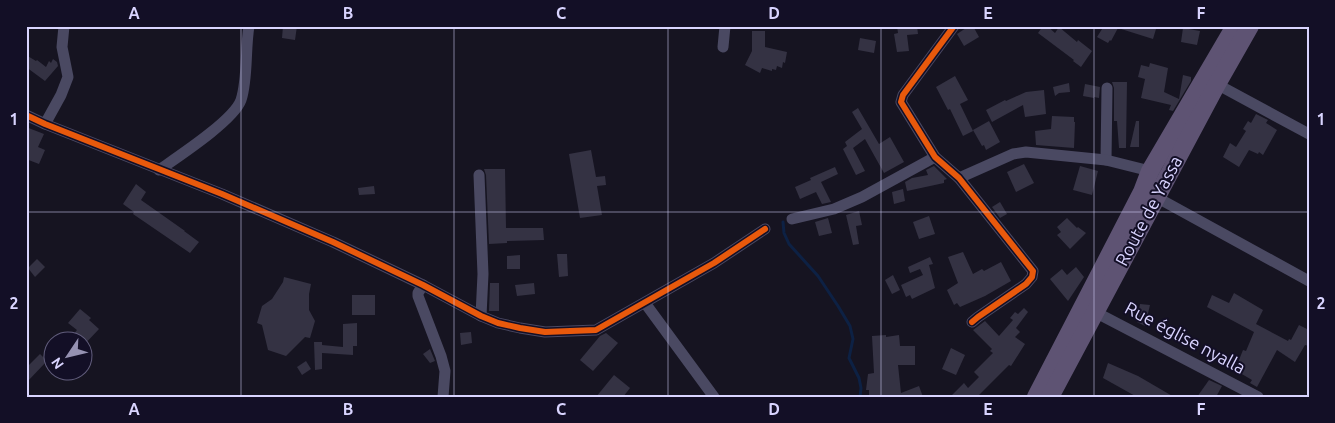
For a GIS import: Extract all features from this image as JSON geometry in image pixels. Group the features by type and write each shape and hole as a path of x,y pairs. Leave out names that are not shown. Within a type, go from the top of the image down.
{"main road":[{"name":"Route de Yassa","path":"1050,397 1166,178 1235,26"},
{"name":"Route de Yassa","path":"1036,397 1142,192 1150,171 1250,26"}],"street":[{"path":"45,124 61,96 68,77 62,47 64,26"},
{"path":"160,170 220,125 235,111 241,101 244,88 249,26"},
{"path":"723,47 725,26"},
{"path":"954,26 903,95 901,102 935,157 959,178 1033,271 1032,277 1026,284 972,322"},
{"path":"1211,81 1309,134"},
{"path":"1106,160 1107,88"},
{"path":"26,115 222,194 324,238 423,285 481,316 498,323 545,332 596,330 714,262 765,229"},
{"path":"959,178 1013,154 1026,152 1106,160 1150,171 1166,178"},
{"path":"792,219 834,209 862,197 935,157"},
{"path":"479,175 483,274 481,316"},
{"path":"1156,197 1309,281"},
{"path":"423,285 418,296 445,371 443,397"},
{"path":"645,303 714,397"},
{"name":"Rue église nyalla","path":"1095,312 1258,397"}],"building":[{"path":"283,26 297,26 295,40 282,38"},
{"path":"897,26 917,26 918,34 907,35 909,51 897,52 894,34 898,33"},
{"path":"969,26 973,26 979,37 964,46 957,34"},
{"path":"1043,26 1047,26 1055,33 1059,27 1077,42 1078,40 1092,51 1081,67 1038,33"},
{"path":"1104,26 1148,26 1156,29 1153,39 1118,28 1108,43 1097,37"},
{"path":"1183,28 1200,31 1197,45 1181,42"},
{"path":"752,31 765,31 765,47 787,52 782,68 777,66 776,70 772,69 772,71 762,68 760,73 745,65 752,51"},
{"path":"860,38 876,41 874,53 858,50"},
{"path":"26,55 46,67 49,61 51,63 53,59 57,62 58,66 45,81 26,67"},
{"path":"1150,63 1168,68 1164,92 1179,99 1183,75 1191,77 1191,81 1173,111 1169,110 1171,105 1141,98 1145,79 1138,77 1141,65 1149,67"},
{"path":"955,76 968,100 960,104 973,131 963,136 950,109 948,110 936,87"},
{"path":"1112,82 1127,82 1126,148 1119,148 1117,121 1114,121 1114,88"},
{"path":"1069,83 1070,92 1059,93 1055,96 1053,87"},
{"path":"1085,84 1100,87 1099,98 1083,96"},
{"path":"1044,90 1046,114 1025,117 1023,105 992,122 986,110 1026,92"},
{"path":"858,108 879,144 890,137 904,162 884,173 865,139 853,148 865,171 856,175 843,149 847,146 845,142 862,129 852,112"},
{"path":"1256,114 1268,120 1266,123 1277,130 1263,155 1249,150 1239,167 1223,157 1230,143 1236,147 1246,131 1243,129 1248,121 1251,123"},
{"path":"1052,116 1074,117 1074,148 1036,145 1035,131 1051,129"},
{"path":"989,121 1000,142 986,150 973,130"},
{"path":"1136,121 1139,121 1139,147 1130,147"},
{"path":"26,127 44,134 38,147 45,150 39,164 26,159"},
{"path":"591,150 596,177 605,176 606,185 597,186 602,215 580,218 569,154"},
{"path":"1024,164 1034,183 1016,192 1007,172"},
{"path":"934,166 947,179 944,180 944,183 907,191 905,182 912,178 928,175 926,170"},
{"path":"1080,166 1098,171 1092,195 1073,190"},
{"path":"835,167 838,174 821,182 831,202 822,204 816,192 800,199 795,187"},
{"path":"484,169 505,169 506,228 543,228 544,240 507,241 507,243 489,244 486,175"},
{"path":"136,184 146,192 141,200 199,242 190,253 133,214 134,212 123,204"},
{"path":"374,186 375,194 359,195 358,188"},
{"path":"903,189 905,201 894,204 892,192"},
{"path":"1000,202 1007,214 1000,218 992,207"},
{"path":"859,211 862,225 856,226 859,244 853,245 846,215"},
{"path":"929,216 935,234 919,239 913,222"},
{"path":"828,218 832,233 819,236 815,222"},
{"path":"1067,218 1077,228 1086,233 1070,249 1057,235 1061,232 1057,227"},
{"path":"963,252 973,274 982,269 984,271 1001,262 1011,281 985,296 960,307 957,303 954,305 947,290 958,283 948,257"},
{"path":"557,254 567,254 568,276 559,277"},
{"path":"520,255 520,269 507,269 507,256"},
{"path":"930,257 933,264 929,265 935,288 912,299 910,295 906,297 901,285 923,275 920,269 910,273 908,267"},
{"path":"37,259 45,267 35,277 28,268"},
{"path":"1076,267 1084,277 1068,301 1050,279 1062,269 1067,275"},
{"path":"893,275 900,290 892,294 885,280"},
{"path":"284,277 311,284 309,310 315,321 310,338 305,337 286,356 268,350 262,325 257,323 262,306 272,299 283,282"},
{"path":"490,283 499,283 499,311 489,311"},
{"path":"534,283 535,294 517,296 515,285"},
{"path":"1234,293 1263,310 1256,324 1288,341 1289,339 1291,340 1299,325 1309,330 1309,346 1305,345 1295,362 1277,350 1257,387 1250,383 1252,380 1235,370 1243,350 1246,351 1254,332 1207,307 1212,295 1229,303"},
{"path":"352,295 375,295 375,315 352,315"},
{"path":"1140,304 1150,305 1145,326 1137,322"},
{"path":"1024,308 1028,312 1016,328 1020,332 1015,337 1025,344 1011,366 1009,365 977,397 950,397 964,383 968,388 979,377 974,372 993,353 990,351 992,349 973,330 985,321 999,336 1013,320 1010,318 1015,312 1018,314"},
{"path":"80,309 91,318 89,320 99,329 92,336 92,330 77,330 68,323"},
{"path":"357,323 357,346 353,346 353,355 322,353 322,369 315,370 314,342 322,342 322,345 343,347 343,324"},
{"path":"471,332 472,343 461,345 460,333"},
{"path":"606,333 618,343 593,371 580,360 600,336"},
{"path":"886,335 886,337 899,335 900,346 915,346 915,365 898,365 901,393 919,386 923,397 869,397 869,390 866,390 868,374 874,373 872,336"},
{"path":"951,348 965,355 956,375 942,369"},
{"path":"430,349 435,361 430,363 423,354"},
{"path":"40,354 42,356 42,366 26,383 26,368"},
{"path":"306,361 311,369 302,375 297,367"},
{"path":"1108,363 1138,376 1174,397 1137,397 1103,378"},
{"path":"614,375 630,388 623,397 596,397"},
{"path":"1209,380 1222,386 1216,397 1197,397"}],"waterway":[{"path":"783,222 784,233 789,244 818,276 850,326 853,339 849,358 859,378 860,397"}],"cycle path":[{"path":"954,26 903,95 901,102 935,157 959,178 1033,271 1032,277 1026,284 972,322"},
{"path":"26,115 222,194 333,242 423,285 481,316 498,323 545,332 596,330 714,263 765,229"}]}
